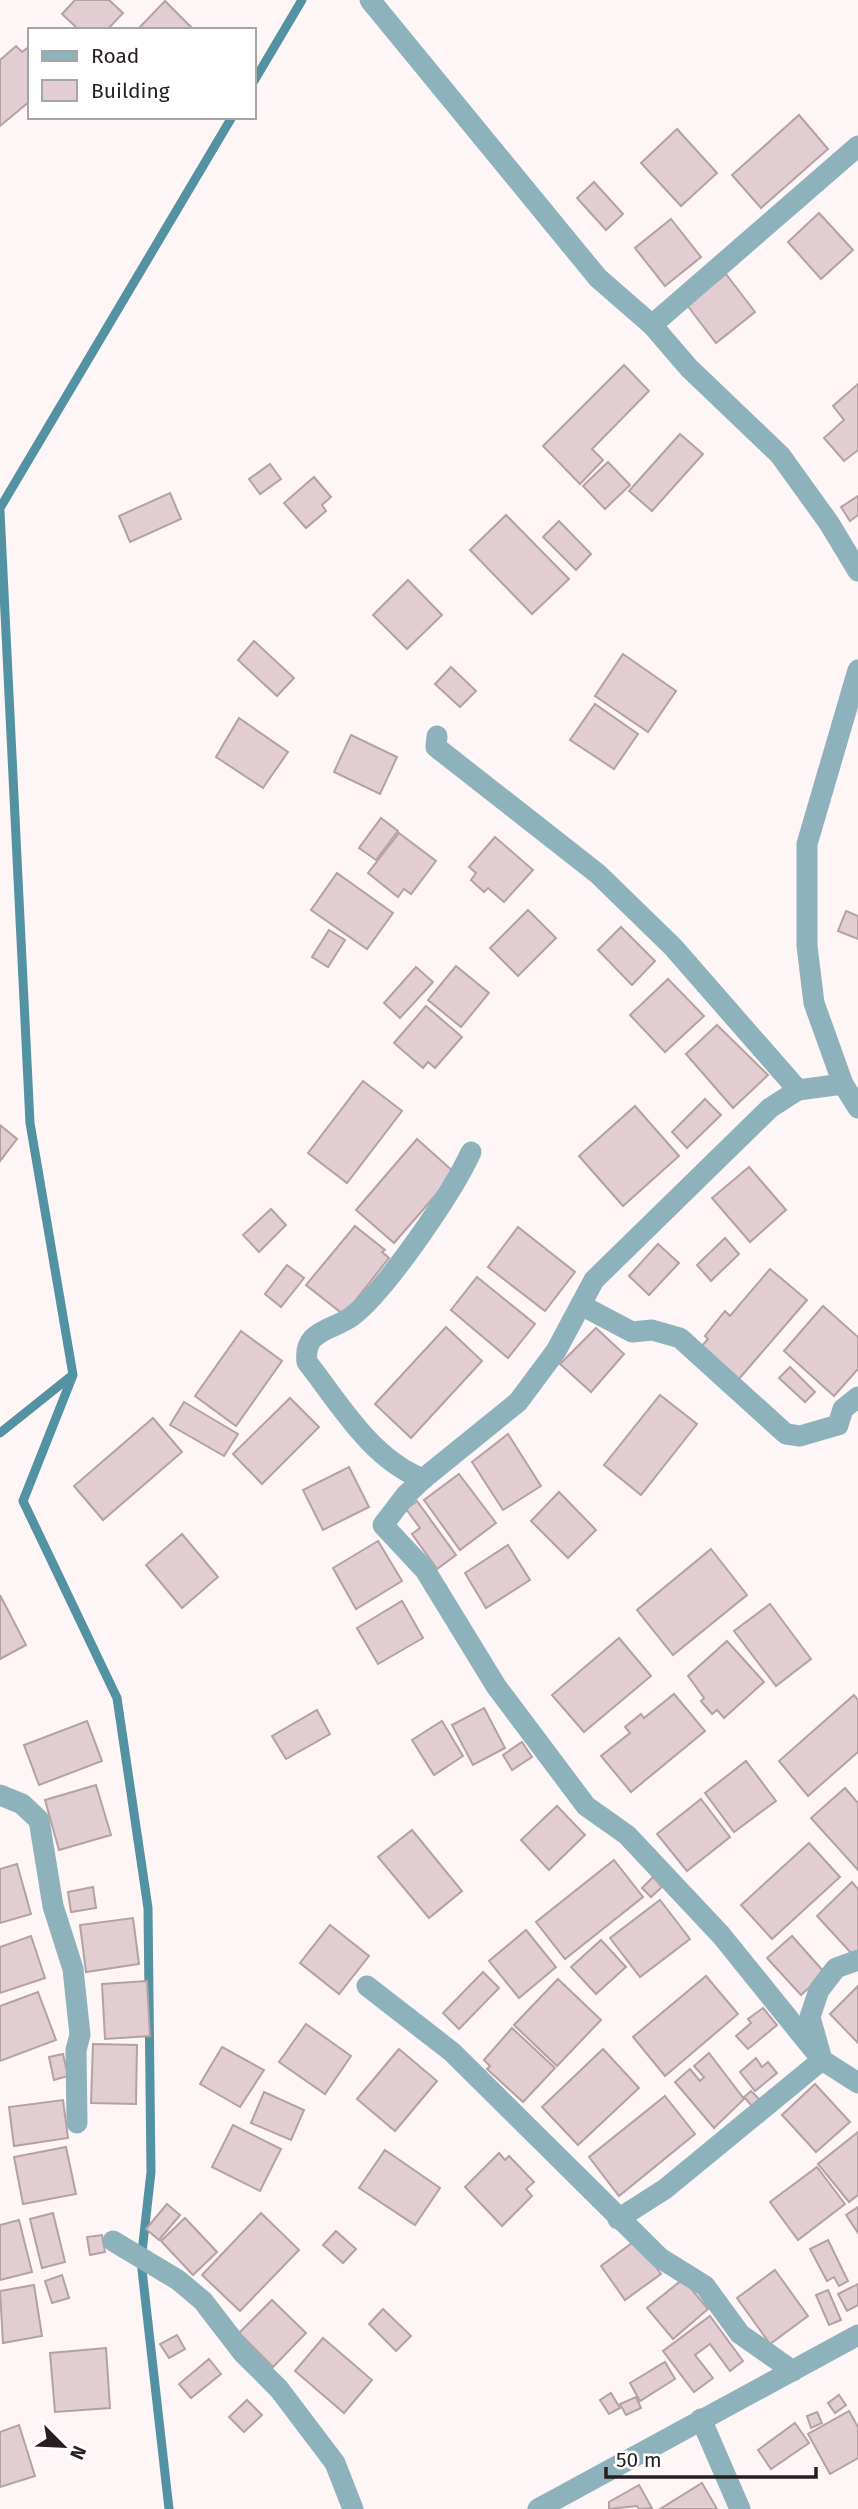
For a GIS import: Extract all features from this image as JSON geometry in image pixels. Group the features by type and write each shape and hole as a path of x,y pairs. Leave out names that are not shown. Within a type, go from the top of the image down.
{"street":[{"path":"370,0 598,278 652,325 689,368 780,455 829,523 858,571"},
{"path":"652,325 858,146"},
{"path":"858,670 807,844 807,946 814,1003 843,1084 858,1108"},
{"path":"437,736 436,747 578,858 635,910 716,994 798,1090"},
{"path":"843,1084 798,1090 770,1108 594,1280 556,1351 517,1402 406,1494 383,1525 425,1570 496,1686 586,1807 627,1835 721,1935 822,2060 858,2083"},
{"path":"423,1479 405,1472 383,1456 306,1362 305,1350 314,1337 330,1325 350,1317 380,1287 454,1186 471,1152"},
{"path":"581,1305 632,1332 652,1330 680,1338 786,1434 800,1436 838,1425 843,1409 858,1397"},
{"path":"0,1794 22,1804 39,1820 53,1906 73,1969 80,2035 76,2050 77,2123"},
{"path":"822,2060 810,2017 819,1990 836,1968 858,1960"},
{"path":"367,1986 452,2052 660,2258 705,2286 740,2334 793,2371"},
{"path":"618,2219 665,2189 822,2060"},
{"path":"113,2241 178,2280 203,2301 243,2353 279,2389 335,2463 353,2509"},
{"path":"538,2509 858,2335"},
{"path":"701,2419 740,2509"}],"building":[{"path":"75,0 109,0 123,13 109,28 77,28 62,14"},
{"path":"165,1 192,28 139,28"},
{"path":"16,46 22,52 28,48 28,103 0,126 0,60"},
{"path":"799,115 828,149 761,208 732,175"},
{"path":"677,129 717,173 681,206 641,163"},
{"path":"594,182 623,214 606,230 577,198"},
{"path":"819,213 853,250 821,279 788,242"},
{"path":"671,219 701,257 665,286 635,248"},
{"path":"726,274 755,312 716,343 687,305"},
{"path":"624,365 649,391 592,449 603,460 580,484 543,446"},
{"path":"858,384 858,450 844,461 824,438 844,420 833,406"},
{"path":"680,434 703,454 652,511 629,491"},
{"path":"608,462 630,485 605,509 583,486"},
{"path":"270,464 281,479 260,494 249,479"},
{"path":"314,477 331,497 322,505 326,511 306,528 284,503"},
{"path":"170,493 181,519 130,542 119,516"},
{"path":"858,496 858,515 850,521 841,507"},
{"path":"506,515 569,579 532,614 470,550"},
{"path":"559,521 591,554 576,570 543,537"},
{"path":"408,580 442,615 407,649 373,615"},
{"path":"254,641 294,678 277,696 238,660"},
{"path":"623,654 676,691 648,732 595,696"},
{"path":"451,667 476,691 460,707 435,684"},
{"path":"595,704 638,734 614,769 570,740"},
{"path":"239,718 288,752 263,788 216,757"},
{"path":"351,735 397,757 380,794 334,772"},
{"path":"381,818 398,831 376,860 359,848"},
{"path":"399,833 436,861 411,894 404,889 398,897 368,873"},
{"path":"495,837 533,870 504,902 488,888 484,892 471,880 476,873 469,867"},
{"path":"337,873 393,913 367,949 311,910"},
{"path":"528,910 556,938 518,976 490,948"},
{"path":"846,911 858,916 858,939 838,931"},
{"path":"621,927 655,961 632,985 598,950"},
{"path":"329,930 345,940 328,967 312,957"},
{"path":"456,966 489,993 461,1027 428,1000"},
{"path":"416,967 433,982 400,1018 384,1003"},
{"path":"668,979 704,1016 665,1052 630,1015"},
{"path":"426,1006 462,1037 435,1068 428,1062 423,1068 394,1043"},
{"path":"717,1025 768,1075 733,1108 686,1054"},
{"path":"363,1081 402,1111 347,1183 308,1153"},
{"path":"705,1099 721,1115 687,1148 672,1132"},
{"path":"635,1106 679,1156 623,1206 579,1156"},
{"path":"0,1125 17,1139 0,1161"},
{"path":"417,1139 455,1173 394,1243 356,1210"},
{"path":"749,1167 786,1210 750,1242 712,1198"},
{"path":"271,1209 286,1225 259,1252 243,1235"},
{"path":"355,1226 385,1250 382,1252 389,1258 344,1315 306,1285"},
{"path":"518,1227 575,1272 545,1311 488,1267"},
{"path":"725,1238 739,1254 711,1281 697,1265"},
{"path":"658,1244 679,1263 649,1295 629,1276"},
{"path":"287,1265 304,1278 281,1307 265,1294"},
{"path":"770,1269 807,1300 738,1380 700,1348 708,1339 705,1336 725,1311 730,1316"},
{"path":"477,1277 535,1324 508,1358 451,1310"},
{"path":"823,1306 858,1337 858,1369 834,1396 784,1351"},
{"path":"446,1327 482,1361 411,1438 375,1404"},
{"path":"596,1328 624,1354 591,1392 560,1364"},
{"path":"241,1331 282,1361 236,1426 195,1396"},
{"path":"790,1367 815,1392 805,1402 779,1378"},
{"path":"660,1395 697,1424 641,1495 604,1465"},
{"path":"290,1398 319,1427 262,1484 233,1454"},
{"path":"184,1402 238,1434 224,1456 170,1425"},
{"path":"153,1418 182,1452 103,1520 74,1486"},
{"path":"508,1434 541,1486 503,1510 472,1462"},
{"path":"349,1467 369,1507 323,1530 303,1490"},
{"path":"459,1474 496,1523 460,1550 424,1500"},
{"path":"559,1492 596,1530 568,1558 531,1521"},
{"path":"417,1501 456,1555 437,1569 412,1534 420,1528 406,1509"},
{"path":"182,1534 218,1577 182,1608 146,1565"},
{"path":"378,1541 402,1581 356,1609 333,1568"},
{"path":"508,1545 530,1580 486,1608 465,1573"},
{"path":"711,1549 747,1595 673,1655 637,1610"},
{"path":"0,1595 26,1645 0,1659"},
{"path":"402,1601 423,1638 378,1664 357,1628"},
{"path":"770,1604 811,1659 776,1686 734,1631"},
{"path":"619,1638 651,1676 584,1732 552,1695"},
{"path":"727,1641 764,1682 724,1718 717,1710 712,1714 701,1701 704,1698 688,1676"},
{"path":"674,1694 705,1731 631,1792 601,1756 630,1733 625,1727 641,1714 644,1718"},
{"path":"854,1695 858,1700 858,1752 808,1796 779,1761"},
{"path":"484,1708 505,1748 473,1765 452,1725"},
{"path":"317,1710 330,1734 286,1759 272,1736"},
{"path":"87,1721 102,1761 39,1785 24,1745"},
{"path":"442,1721 463,1756 434,1775 412,1740"},
{"path":"522,1742 532,1757 512,1770 503,1755"},
{"path":"746,1761 776,1801 734,1832 705,1793"},
{"path":"96,1785 111,1835 59,1850 45,1800"},
{"path":"845,1788 858,1803 858,1870 811,1818"},
{"path":"701,1799 730,1837 687,1871 657,1834"},
{"path":"557,1806 585,1835 549,1870 521,1840"},
{"path":"412,1830 462,1891 429,1918 378,1857"},
{"path":"809,1843 840,1877 772,1939 741,1905"},
{"path":"614,1860 643,1897 565,1959 536,1922"},
{"path":"17,1864 31,1914 0,1923 0,1869"},
{"path":"653,1877 662,1887 651,1897 642,1888"},
{"path":"852,1882 858,1889 858,1950 853,1955 817,1916"},
{"path":"93,1887 96,1908 71,1912 68,1892"},
{"path":"660,1900 690,1939 640,1977 610,1938"},
{"path":"133,1918 139,1964 86,1972 80,1925"},
{"path":"330,1925 369,1956 339,1994 300,1963"},
{"path":"526,1930 556,1967 519,1998 489,1961"},
{"path":"31,1936 45,1978 0,1993 0,1947"},
{"path":"792,1936 825,1973 801,1995 767,1958"},
{"path":"601,1940 626,1967 596,1994 571,1967"},
{"path":"483,1972 499,1988 459,2029 443,2013"},
{"path":"706,1976 738,2014 665,2076 633,2037"},
{"path":"558,1979 601,2020 557,2066 514,2025"},
{"path":"147,1981 150,2036 105,2039 102,1984"},
{"path":"858,1986 858,2043 830,2014"},
{"path":"38,1992 56,2040 0,2061 0,2006"},
{"path":"763,2008 777,2025 748,2049 736,2036 751,2023 748,2019"},
{"path":"306,2024 351,2056 325,2094 279,2062"},
{"path":"512,2028 555,2068 523,2102 487,2069 490,2066 484,2060"},
{"path":"93,2044 137,2045 136,2104 91,2103"},
{"path":"222,2047 264,2070 240,2107 200,2084"},
{"path":"399,2049 437,2081 395,2131 357,2099"},
{"path":"603,2049 639,2088 578,2145 542,2107"},
{"path":"709,2053 744,2099 714,2128 675,2082 690,2069 700,2081 704,2077 694,2066"},
{"path":"63,2054 68,2076 54,2080 49,2057"},
{"path":"756,2058 762,2067 768,2062 777,2073 755,2091 740,2072"},
{"path":"815,2084 850,2122 816,2152 782,2115"},
{"path":"751,2091 760,2100 753,2107 744,2097"},
{"path":"264,2092 304,2110 291,2140 251,2123"},
{"path":"665,2096 695,2134 619,2196 589,2157"},
{"path":"63,2100 68,2138 14,2146 9,2107"},
{"path":"233,2125 281,2149 260,2191 212,2167"},
{"path":"858,2132 858,2195 849,2202 818,2164"},
{"path":"66,2147 76,2194 23,2204 14,2157"},
{"path":"385,2150 440,2188 415,2225 359,2188"},
{"path":"499,2153 505,2160 509,2156 534,2182 526,2189 532,2196 502,2226 465,2187"},
{"path":"817,2167 845,2204 798,2240 770,2202"},
{"path":"167,2204 180,2215 159,2240 146,2229"},
{"path":"858,2207 858,2233 846,2215"},
{"path":"53,2213 65,2262 42,2268 30,2219"},
{"path":"261,2213 299,2250 240,2311 202,2275"},
{"path":"185,2218 217,2252 193,2275 161,2241"},
{"path":"19,2220 32,2272 0,2280 0,2225"},
{"path":"336,2231 356,2249 343,2263 323,2245"},
{"path":"102,2235 105,2252 90,2255 87,2237"},
{"path":"636,2240 661,2274 625,2300 601,2266"},
{"path":"828,2240 848,2281 839,2286 834,2277 827,2281 810,2249"},
{"path":"775,2270 808,2316 770,2344 737,2298"},
{"path":"62,2275 69,2298 52,2303 45,2281"},
{"path":"683,2279 708,2309 673,2339 647,2308"},
{"path":"858,2284 858,2305 847,2311 838,2294"},
{"path":"34,2285 42,2336 3,2343 0,2291"},
{"path":"828,2290 841,2320 829,2325 816,2295"},
{"path":"272,2300 306,2333 273,2367 239,2333"},
{"path":"383,2309 411,2336 396,2351 369,2324"},
{"path":"710,2316 743,2361 730,2371 710,2344 695,2355 713,2378 694,2392 663,2351"},
{"path":"177,2335 185,2349 169,2358 160,2344"},
{"path":"323,2338 372,2380 344,2413 295,2371"},
{"path":"106,2348 110,2408 55,2412 50,2353"},
{"path":"209,2359 221,2374 191,2398 179,2384"},
{"path":"665,2362 675,2379 640,2401 630,2383"},
{"path":"611,2393 620,2408 609,2414 600,2400"},
{"path":"839,2395 846,2405 835,2413 828,2403"},
{"path":"636,2397 641,2408 626,2415 620,2404"},
{"path":"247,2400 262,2415 244,2432 229,2417"},
{"path":"849,2411 858,2427 858,2458 830,2474 808,2434"},
{"path":"817,2412 822,2423 811,2428 807,2416"},
{"path":"795,2423 809,2443 771,2469 758,2450"},
{"path":"19,2425 35,2476 0,2487 0,2432"},
{"path":"702,2483 717,2509 660,2509"},
{"path":"639,2485 652,2508 639,2509 637,2506 609,2509 609,2502"}],"waterway":[{"path":"256,78 302,0"},
{"path":"0,508 231,119"},
{"path":"0,511 30,1123 73,1375 23,1501 117,1698 148,1908 151,2172 141,2261 169,2509"},
{"path":"0,1433 70,1377"}]}
